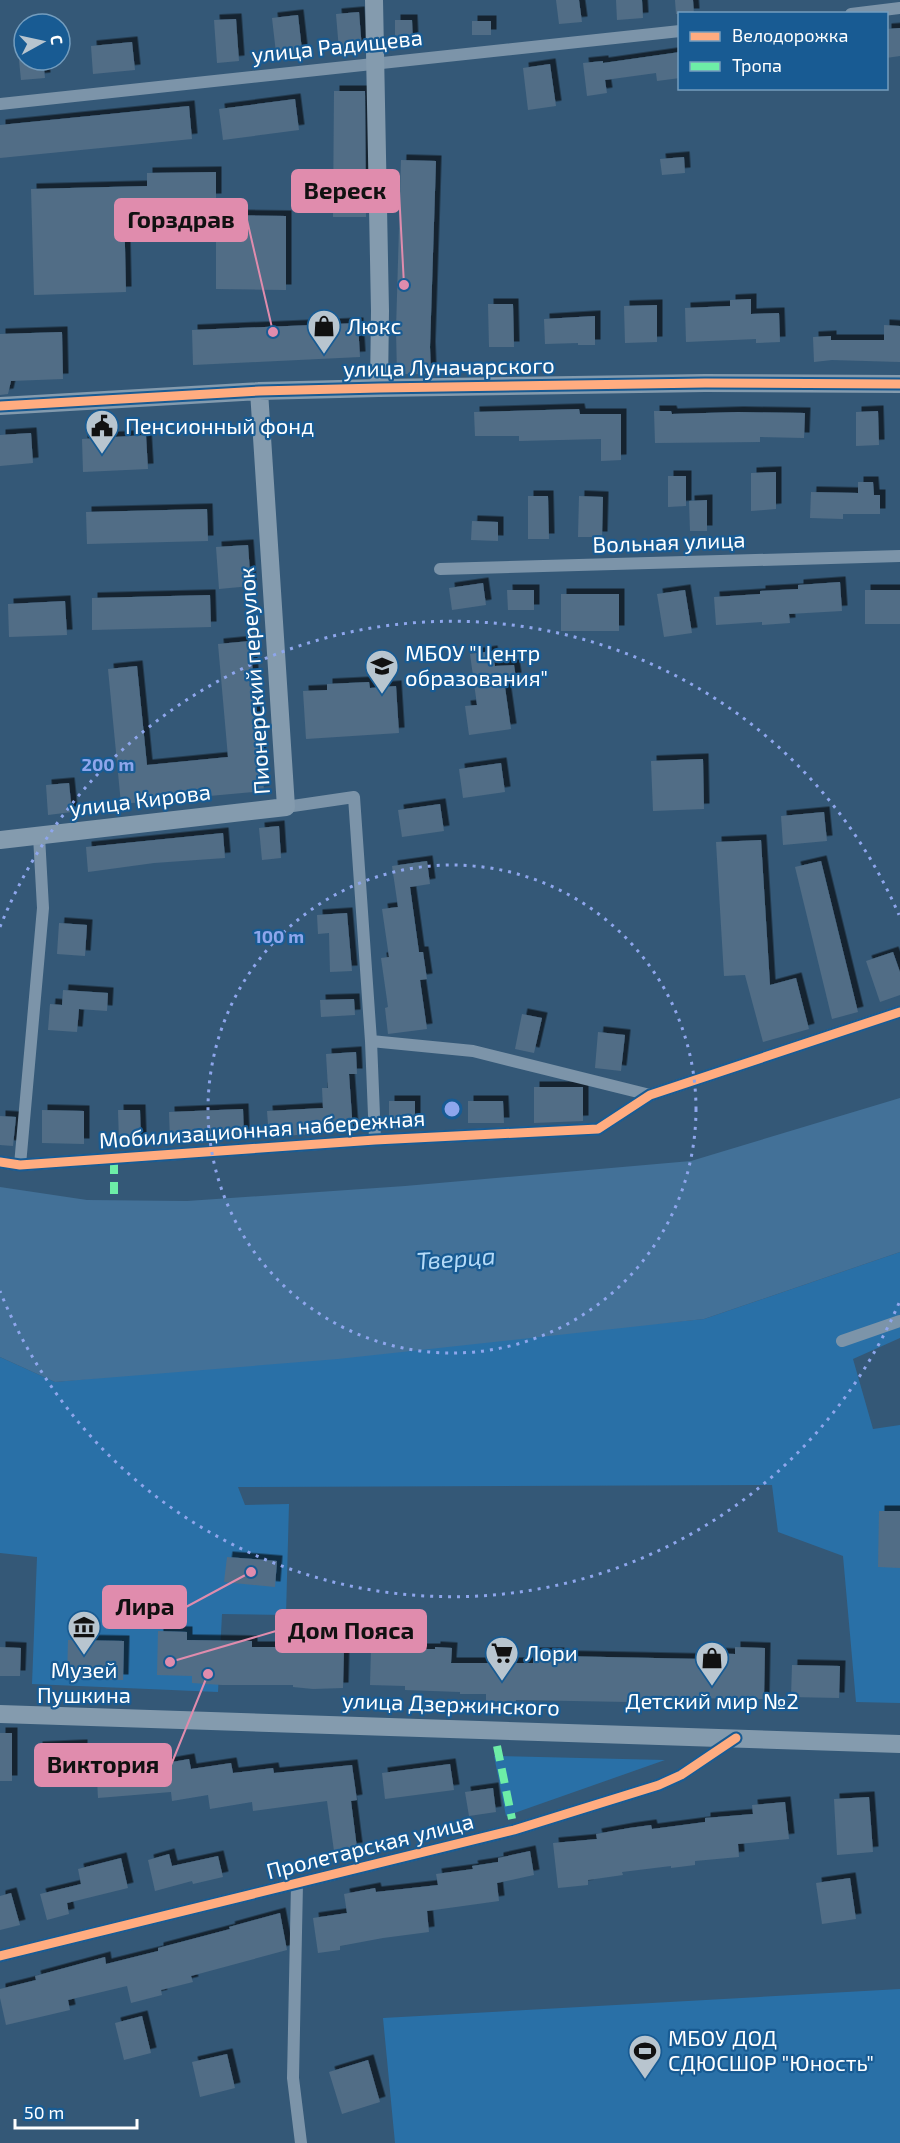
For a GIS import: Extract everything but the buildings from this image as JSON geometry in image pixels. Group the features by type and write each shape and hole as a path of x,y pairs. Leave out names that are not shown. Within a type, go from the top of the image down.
{"street":[{"path":"374,0 380,311 379,388"},
{"path":"867,12 900,8"},
{"name":"улица Радищева","path":"0,104 678,32"},
{"name":"улица Луначарского","path":"0,406 259,391 379,388 705,382 900,384"},
{"name":"Пионерский переулок","path":"259,391 286,807 354,797 371,1041 375,1140"},
{"name":"Вольная улица","path":"440,569 900,556"},
{"name":"улица Кирова","path":"0,840 286,807"},
{"path":"20,1165 43,908 39,836"},
{"name":"Мобилизационная набережная","path":"0,1162 20,1165 375,1140 598,1129 650,1095 900,1012"},
{"path":"371,1041 473,1052 650,1095"},
{"path":"842,1341 900,1321"},
{"name":"улица Дзержинского","path":"0,1714 900,1744"},
{"name":"Пролетарская улица","path":"0,1956 514,1830 638,1793 681,1775 736,1738"},
{"path":"297,1884 293,2078 301,2143"}],"shaded area":[{"path":"900,1252 900,1338 853,1359 873,1429 900,1425 900,1703 856,1702 843,1556 778,1532 772,1485 238,1487 245,1505 289,1504 286,1615 222,1614 218,1692 32,1684 37,1557 0,1553 0,1357 55,1382 704,1319"},
{"path":"494,1756 665,1760 506,1816"},
{"name":"МБОУ ДОД СДЮСШОР \"Юность\"","path":"900,1989 900,2143 395,2143 383,2018"}],"water":[{"name":"Тверца","path":"900,1098 900,1252 704,1319 338,1359 55,1382 0,1357 0,1187 87,1200 187,1201 405,1186 691,1161"}],"marked path":[{"path":"114,1159 114,1194"},
{"path":"497,1746 512,1819"}],"cycle path":[{"path":"0,406 259,391 379,388 705,383 900,384"},
{"path":"0,1162 20,1165 375,1140 598,1129 650,1095 900,1012"},
{"path":"0,1956 514,1830 659,1785 681,1775 736,1738"}],"place":[{"name":"Вереск","path":"404,285"},
{"name":"Горздрав","path":"273,332"},
{"name":"Люкс","path":"324,355"},
{"name":"Пенсионный фонд","path":"102,455"},
{"name":"МБОУ \"Центр образования\"","path":"382,695"},
{"name":"Лира","path":"251,1572"},
{"name":"Музей Пушкина","path":"84,1656"},
{"name":"Дом Пояса","path":"170,1662"},
{"name":"Виктория","path":"208,1674"},
{"name":"Лори","path":"502,1682"},
{"name":"Детский мир №2","path":"712,1687"},
{"name":"МБОУ ДОД СДЮСШОР \"Юность\"","path":"645,2080"}]}
